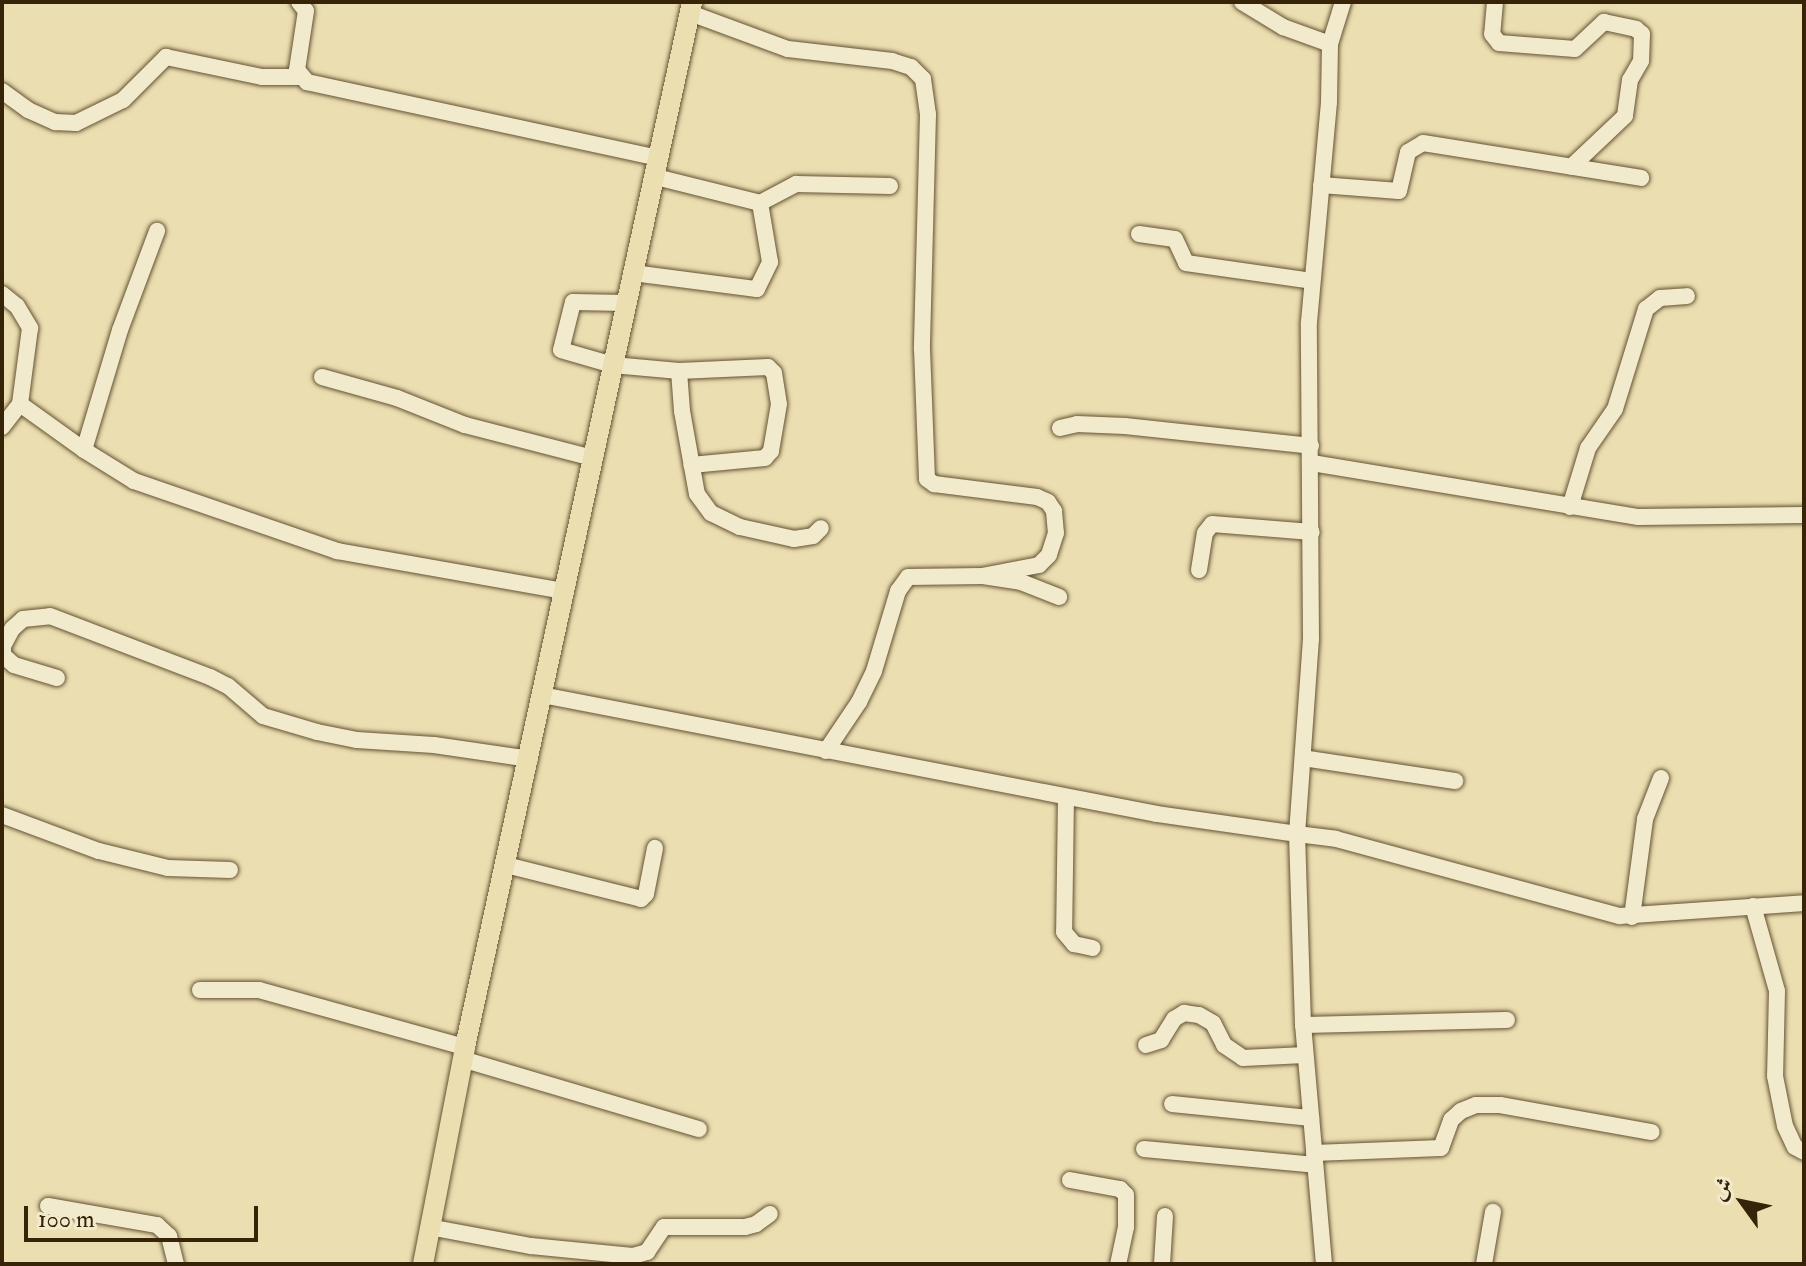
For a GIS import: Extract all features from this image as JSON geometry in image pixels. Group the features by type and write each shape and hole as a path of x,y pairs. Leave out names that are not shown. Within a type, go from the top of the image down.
{"main road":[{"path":"423,1264 464,1053 691,8"}],"street":[{"path":"299,2 306,11 297,70 301,77"},
{"path":"1242,2 1283,27 1330,44"},
{"path":"1324,1264 1303,1025 1297,834 1311,639 1312,454 1308,344 1329,102 1330,44 1343,2"},
{"path":"1495,2 1492,34 1499,43 1575,49 1604,22 1636,29 1642,34 1641,61 1630,80 1625,116 1571,167"},
{"path":"691,8 788,49 892,61 911,67 923,79 928,114 922,349 927,479 934,484 1037,497 1048,502 1054,511 1056,533 1049,555 1039,565 983,576"},
{"path":"2,91 41,116 55,122 76,123 123,100 166,57 262,77 301,77 316,85 658,168 760,203 796,184 890,186"},
{"path":"1321,185 1399,191 1408,152 1423,143 1641,178"},
{"path":"633,273 757,289 770,262 760,203"},
{"path":"84,450 120,330 157,231"},
{"path":"1139,234 1175,239 1186,263 1312,281"},
{"path":"2,294 17,306 30,328 20,404 2,427"},
{"path":"1570,507 1588,448 1615,409 1646,309 1660,298 1687,296"},
{"path":"626,303 576,300 570,306 559,346 565,353 613,365 679,371 768,367 774,373 779,404 771,451 765,458 691,465"},
{"path":"679,371 691,465 702,506 730,522 794,539 813,536 821,528"},
{"path":"322,377 397,398 465,425 593,458"},
{"path":"20,404 134,481 310,544 564,591"},
{"path":"1060,428 1088,424 1143,427 1312,454 1570,507 1663,518 1804,515"},
{"path":"1199,570 1205,533 1212,524 1312,532"},
{"path":"826,751 859,702 874,671 904,580 915,574 983,576 1021,582 1059,597"},
{"path":"57,678 14,665 3,655 7,637 23,619 50,616 210,677 228,686 263,716 317,732 357,740 434,745 530,759"},
{"path":"542,695 1066,797 1336,839 1632,917 1804,903"},
{"path":"1303,758 1455,781"},
{"path":"1632,917 1645,819 1661,778"},
{"path":"1066,797 1064,932 1074,944 1093,948"},
{"path":"2,815 99,851 168,868 230,870"},
{"path":"506,865 641,899 646,894 655,848"},
{"path":"1753,906 1777,991 1775,1076 1785,1126 1795,1147 1804,1152"},
{"path":"200,990 259,990 699,1129"},
{"path":"1146,1045 1161,1040 1174,1019 1184,1013 1199,1015 1213,1023 1224,1045 1243,1058 1305,1055"},
{"path":"1303,1025 1507,1020"},
{"path":"1172,1104 1311,1118"},
{"path":"1144,1149 1314,1159 1441,1148 1451,1120 1461,1111 1476,1105 1500,1105 1652,1132"},
{"path":"1070,1180 1120,1189 1126,1195 1126,1227 1118,1264"},
{"path":"48,1206 157,1225 169,1236 176,1264"},
{"path":"1484,1264 1493,1212"},
{"path":"429,1227 531,1246 633,1256 647,1252 664,1227 745,1227 756,1224 770,1214"},
{"path":"1162,1264 1165,1216"}]}
